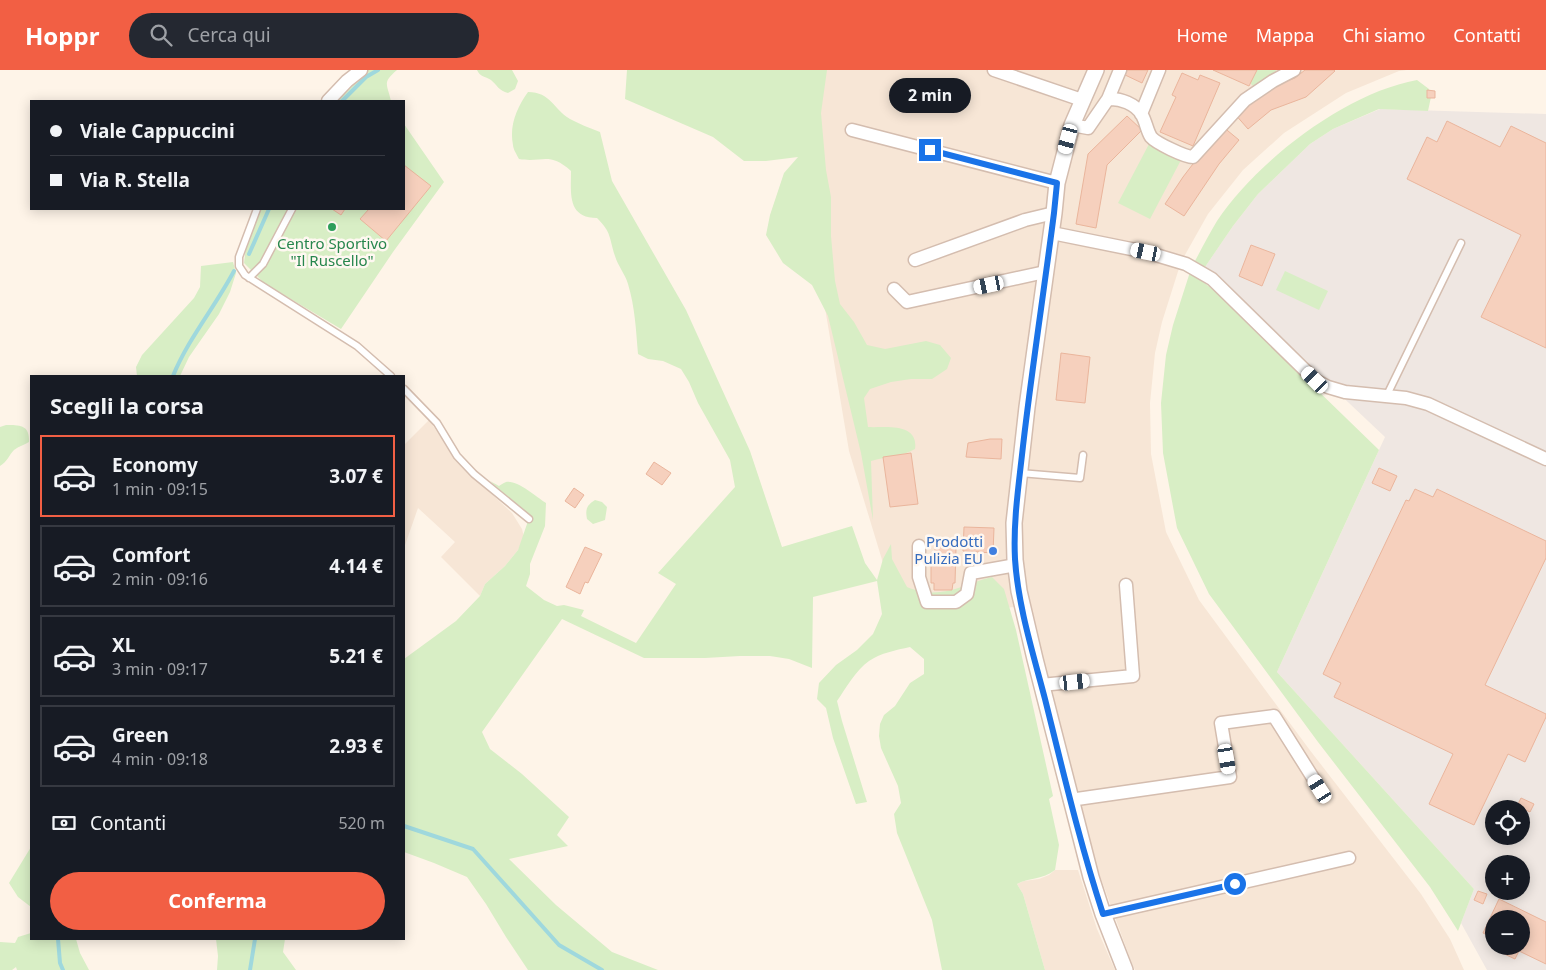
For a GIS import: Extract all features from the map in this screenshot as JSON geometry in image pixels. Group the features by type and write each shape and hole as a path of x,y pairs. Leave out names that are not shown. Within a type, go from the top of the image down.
{"street":[{"path":"329,100 347,81 361,70"},
{"path":"994,70 1082,100"},
{"path":"1096,70 1072,125 1057,183 1014,523 1016,565 1020,591 1041,685 1091,877 1125,970"},
{"path":"1072,125 1088,128 1108,99 1120,70"},
{"path":"1141,114 1159,70"},
{"path":"1108,99 1117,98 1134,106 1141,114 1152,138 1186,157 1193,157 1245,100 1272,81 1293,70"},
{"path":"852,130 1057,183"},
{"path":"915,260 1025,220 1054,213"},
{"path":"1052,233 1146,252 1186,264 1212,279 1315,380 1328,388 1345,392 1406,398 1428,404 1546,459"},
{"path":"894,289 907,302 1045,272"},
{"path":"919,546 919,577 927,602 956,602 967,594 971,573 1016,565"},
{"path":"1041,685 1133,676 1126,585"},
{"path":"1070,800 1230,776 1221,723 1274,716 1320,789"},
{"path":"1103,914 1348,858"}],"lane":[{"path":"258,210 239,257 239,266 245,275 357,346 390,375"},
{"path":"249,278 263,264 291,210"},
{"path":"1387,395 1461,243"},
{"path":"405,390 437,423 457,456 474,474 529,520"},
{"path":"1020,473 1080,478 1083,455"}],"shaded area":[{"path":"816,70 1090,70 1038,283 1024,364 1008,498 1008,575 1014,607 900,619 849,451 822,290"},
{"path":"1102,70 1407,70 1399,71 1346,93 1284,133 1243,170 1208,214 1181,262 1162,322 1155,353 1150,403 1151,454 1166,532 1199,600 1309,749 1421,894 1450,939 1464,970 1135,970 1131,961 1096,865 1027,597 1021,553 1021,527 1027,467 1062,184 1077,128"},
{"path":"1380,109 1546,114 1546,970 1487,970 1461,923 1474,889 1277,672 1385,437 1205,267 1258,194 1310,144 1333,129"},
{"path":"429,420 469,473 512,513 522,529 524,537 518,550 505,566 485,584 480,596 441,557 455,542 418,508 405,545 405,444"},
{"path":"1055,870 1078,870 1097,929 1115,970 1045,970 1023,894 1017,884 1039,879"}],"green space":[{"path":"367,70 397,70 387,81 391,100 334,100 350,83"},
{"path":"477,70 512,70 518,81 515,89 508,93 502,91"},
{"path":"627,70 827,70 821,113 826,170 831,197 831,236 835,281 840,304 854,322 867,345 885,349 926,341 940,345 951,358 947,369 932,379 911,379 891,382 870,389 864,398 868,427 899,428 912,434 915,440 915,449 910,452 871,461 873,520 861,453 828,316 812,285 783,263 766,235 770,215 784,173 798,157 766,161 744,161 713,137 625,99"},
{"path":"1246,70 1276,70 1271,79 1254,87 1250,83"},
{"path":"1417,80 1429,89 1431,97 1428,111 1379,109 1333,129 1310,144 1258,194 1205,267 1195,261 1217,221 1234,198 1279,153 1305,133 1361,99 1389,87"},
{"path":"528,92 542,95 570,119 600,132 612,181 686,310 750,451 782,547 852,526 865,563 877,580 883,559 891,544 892,559 907,587 919,591 940,592 992,577 1004,589 1016,630 1053,796 1049,799 1059,845 1055,870 1017,884 1023,894 1045,970 942,970 932,920 897,833 894,814 901,803 898,786 881,748 879,736 880,724 884,715 895,706 910,683 924,674 924,659 910,647 884,654 869,661 856,674 837,701 867,802 856,804 833,738 826,708 817,699 819,683 836,665 857,650 873,634 882,614 877,581 813,597 812,668 789,659 770,656 644,658 562,619 482,732 490,749 522,774 569,817 557,835 568,846 509,859 556,905 612,952 658,970 528,970 467,877 405,852 405,658 456,621 480,596 485,584 505,566 518,550 527,524 526,514 490,481 499,486 506,482 511,482 546,503 545,526 530,564 530,574 526,586 544,600 557,606 564,605 584,610 581,616 636,643 676,584 658,573 735,487 730,460 681,369 663,361 648,359 638,354 634,310 627,280 616,260 605,228 597,218 580,214 576,209 571,196 571,171 551,159 519,159 516,154 513,147 512,131 520,104"},
{"name":"Centro Sportivo \"Il Ruscello\"","path":"405,125 444,182 393,252 341,329 264,283 244,263 246,247 261,210 405,210"},
{"path":"1149,144 1181,160 1150,219 1118,203"},
{"path":"233,262 236,273 230,292 219,314 189,357 180,375 137,375 136,367 142,355 194,298 200,287 201,266"},
{"path":"1285,271 1328,291 1319,310 1276,290"},
{"path":"1190,272 1215,291 1379,450 1277,672 1474,889 1458,931 1430,887 1318,742 1209,594 1177,528 1163,453 1161,403 1166,355 1173,325"},
{"path":"16,425 26,429 29,442 14,450 0,466 0,427"},
{"path":"595,500 602,502 607,507 605,520 593,524 587,519 586,513 588,506"},
{"path":"30,849 30,906 18,897 9,883"},
{"path":"30,933 30,940 76,940 80,953 89,970 17,970 16,967 12,970 0,970 0,942 15,943 18,937"},
{"path":"216,940 285,940 283,952 296,970 217,970"}],"building":[{"path":"1125,70 1148,70 1142,83 1123,74"},
{"path":"1213,70 1257,70 1249,86"},
{"path":"1305,70 1335,71 1306,97 1271,110 1248,129 1234,113 1260,91 1295,78"},
{"path":"1182,73 1198,80 1200,75 1220,83 1193,146 1160,132 1176,97 1172,95"},
{"path":"1427,90 1435,91 1435,98 1427,98"},
{"path":"1127,116 1142,130 1107,165 1096,228 1076,224 1088,154"},
{"path":"1447,121 1500,147 1511,126 1546,143 1546,348 1481,317 1521,235 1407,179 1427,137 1437,142"},
{"path":"1222,126 1239,140 1219,164 1184,216 1165,204"},
{"path":"405,166 431,186 386,241 360,219 368,210 405,210"},
{"path":"334,210 344,210 341,215"},
{"path":"1251,245 1275,254 1262,286 1239,276"},
{"path":"1061,353 1090,357 1085,403 1056,400"},
{"path":"1002,439 1001,459 966,457 968,443"},
{"path":"911,453 918,504 890,507 883,457"},
{"path":"654,462 671,473 662,485 646,474"},
{"path":"1379,468 1397,476 1390,491 1372,483"},
{"path":"574,488 584,495 575,508 565,501"},
{"path":"1415,489 1433,497 1437,489 1546,541 1546,558 1485,685 1546,714 1546,717 1525,762 1508,754 1474,825 1429,804 1453,754 1334,697 1341,683 1323,674 1406,500 1409,501"},
{"path":"964,527 994,528 993,553 963,551"},
{"path":"935,546 952,546 952,548 956,548 955,583 953,583 952,590 934,590 934,583 931,583 931,554 935,554"},
{"path":"585,547 602,554 588,583 585,582 580,594 566,587"},
{"path":"1530,802 1534,804 1530,812"},
{"path":"1478,891 1485,893 1483,904 1474,900"},
{"path":"1499,900 1501,900 1521,910 1494,910"},
{"path":"1530,914 1546,922 1546,964 1527,955 1530,955"},
{"path":"1506,955 1517,955 1515,959"}],"waterway":[{"path":"343,100 366,77 378,70"},
{"path":"249,254 269,210"},
{"path":"173,375 186,349 234,271"},
{"path":"405,826 473,849 559,945 602,970"},
{"path":"58,940 60,963 63,970"},
{"path":"250,970 255,940"}],"place":[{"name":"Centro Sportivo \"Il Ruscello\"","path":"332,227"},
{"name":"Prodotti Pulizia EU","path":"993,551"}],"route":[{"path":"930,150 1057,183 1027,407 1014,523 1015,560 1035,659 1070,800 1103,914 1235,884"}]}
